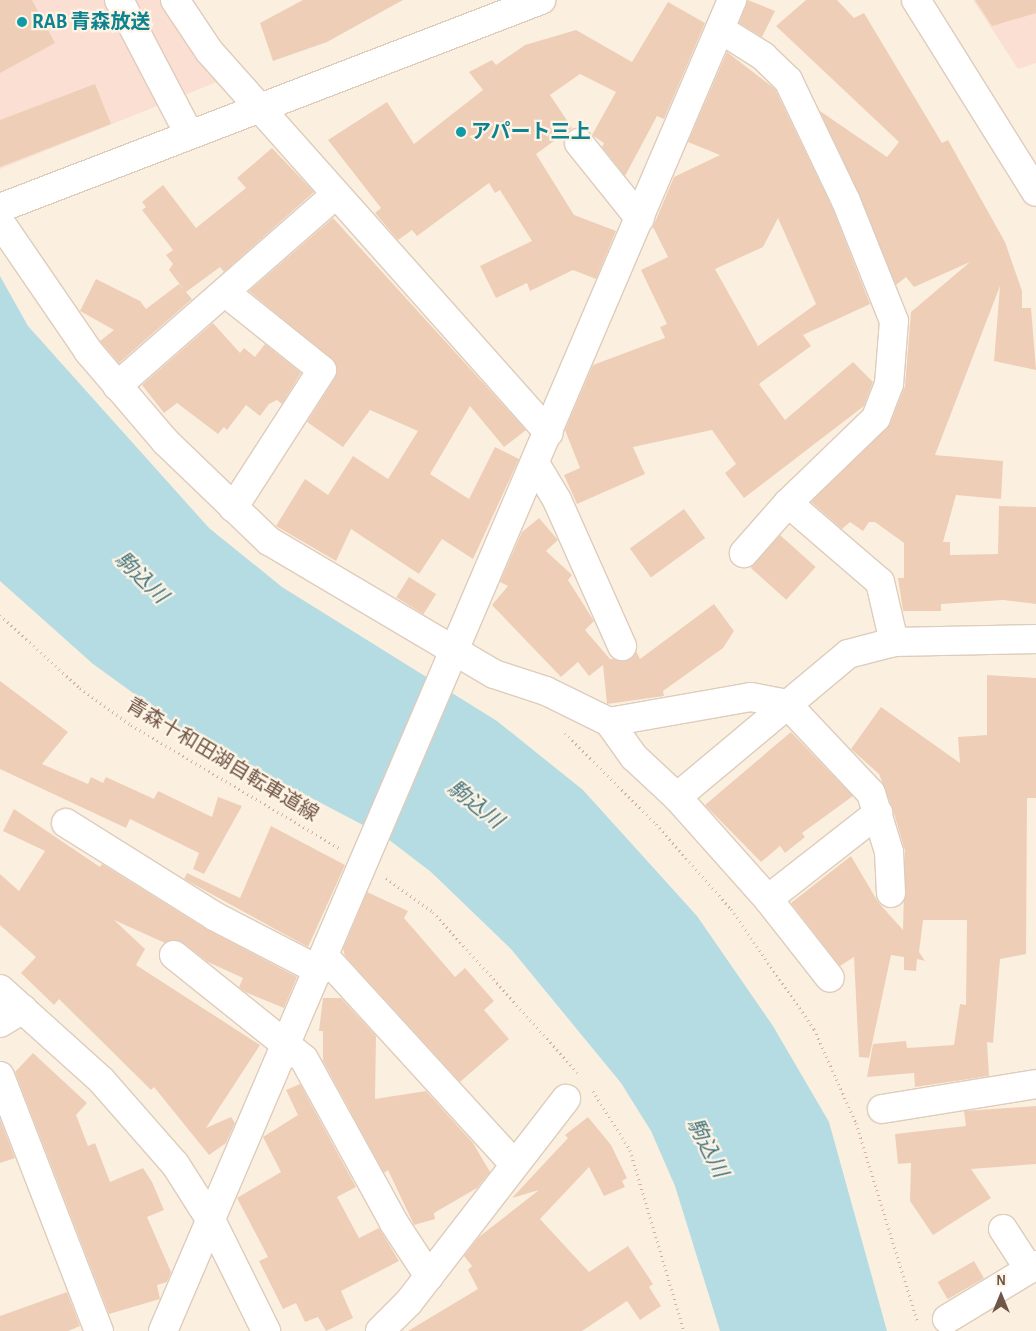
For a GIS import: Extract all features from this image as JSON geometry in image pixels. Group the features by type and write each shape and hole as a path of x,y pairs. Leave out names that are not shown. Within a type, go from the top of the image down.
{"street":[{"path":"119,0 189,134"},
{"path":"175,0 208,51 549,433"},
{"path":"0,208 541,0"},
{"path":"163,1331 323,964 732,0"},
{"path":"916,0 1036,192"},
{"path":"720,29 763,56 788,80 846,201 894,320 889,384 876,418 788,503 744,553"},
{"path":"579,143 640,219"},
{"path":"117,386 226,293 336,194"},
{"path":"0,222 60,315 117,386 233,508 287,554 453,657 494,674 546,691 609,722 634,757 677,797 768,899 830,978"},
{"path":"226,293 322,370 233,508"},
{"path":"536,465 564,516 622,646"},
{"path":"788,503 880,582 894,642"},
{"path":"677,797 848,654 894,642 1036,639"},
{"path":"609,722 751,697 787,704 864,782 878,813 890,852 890,893"},
{"path":"768,899 878,813"},
{"path":"66,823 214,916 323,964 512,1162"},
{"path":"174,955 288,1044 312,1069 394,1223 429,1276"},
{"path":"0,989 11,1016 146,1128 212,1222 266,1331"},
{"path":"0,1076 99,1331"},
{"path":"882,1110 1036,1084"},
{"path":"380,1331 429,1276 512,1162 566,1099"},
{"path":"947,1319 1033,1267 1003,1229"}],"path":[{"name":"青森十和田湖自転車道線","path":"0,615 80,688 131,725 367,860"},
{"path":"559,728 625,792 731,909 814,1029 856,1123 920,1330"}],"shaded area":[{"path":"0,0 165,0 222,80 0,169"},
{"path":"973,0 1036,0 1036,63 1018,69"}],"water":[{"name":"駒込川","path":"0,276 28,326 209,528 282,587 497,721 583,790 697,916 773,1026 829,1122 887,1331 720,1331 675,1186 651,1131 621,1083 511,949 431,872 384,836 191,735 93,664 0,581"}],"building":[{"name":"RAB 青森放送","path":"0,0 32,0 55,43 0,73"},
{"path":"303,0 403,0 327,42 273,61 260,23"},
{"path":"748,0 775,11 762,37 739,23"},
{"path":"806,0 837,0 854,18 864,13 942,143 948,140 1005,242 1022,291 1022,308 1031,308 1036,370 994,361 1000,286 935,455 1003,461 1001,499 956,495 943,542 950,542 950,555 998,554 999,506 1036,507 1036,604 1003,600 941,604 941,611 903,611 898,578 904,578 904,543 875,522 869,522 863,531 850,522 842,529 811,502 890,424 905,386 911,312 970,262 914,287 906,277 896,285 820,111 887,157 899,142 776,26"},
{"path":"975,0 1036,0 1036,13 992,26"},
{"path":"668,2 705,23 664,119 657,116 625,176 602,147 604,143 592,135 616,92 580,74 550,95 572,128 536,154 574,215 616,231 596,279 573,270 530,291 527,283 496,298 480,266 532,241 500,190 495,193 489,183 417,236 412,230 398,240 375,213 381,208 328,140 387,102 414,144 483,90 469,72 492,60 496,65 525,45 576,30 632,62"},
{"path":"727,52 775,89 832,207 870,304 803,335 811,346 759,384 785,420 853,362 873,382 864,406 744,498 725,473 736,464 712,430 633,447 645,474 577,504 564,475 580,468 565,430 593,365 665,338 660,327 667,324 641,270 668,257 653,227 674,177 720,155 688,142","holes":["778,218 816,304 758,346 715,269 763,247"]},
{"path":"95,84 111,124 0,167 0,120"},
{"path":"272,148 314,192 224,272 220,267 186,292 192,299 119,363 100,341 114,330 80,311 96,279 140,301 146,309 179,284 185,291 169,270 173,264 166,255 173,250 142,210 146,207 142,202 163,185 196,228 246,188 237,178"},
{"path":"333,218 526,430 504,447 470,406 430,474 469,499 495,447 519,459 473,559 442,539 419,574 351,529 336,561 276,526 305,479 328,495 353,456 388,479 418,431 370,410 343,447 307,422 335,378 336,363 249,291"},
{"path":"213,323 240,353 244,348 255,357 265,344 301,373 282,404 277,400 269,404 260,416 246,405 227,430 224,427 218,434 177,403 164,413 142,385"},
{"path":"684,509 705,538 651,578 630,548"},
{"path":"539,518 558,540 546,551 572,575 568,580 594,621 585,630 610,659 628,660 636,651 640,659 714,604 734,631 723,648 663,691 664,696 607,704 603,665 589,676 578,662 561,677 492,605 508,586 500,582 522,532"},
{"path":"780,535 816,567 786,600 751,568"},
{"path":"409,577 436,594 423,614 396,597"},
{"path":"987,675 1036,678 1036,798 1027,798 1026,954 1000,959 993,1043 987,1042 989,1076 915,1087 914,1073 867,1077 873,1044 906,1041 907,1048 954,1045 960,1004 966,1005 967,920 923,920 919,952 925,961 917,959 916,971 904,970 904,957 891,955 869,1058 859,1057 854,957 840,966 791,903 851,856 878,902 903,930 905,851 893,810 879,774 851,749 881,707 960,763 958,737 987,735"},
{"path":"0,681 68,732 42,764 88,784 91,777 103,783 106,777 154,799 158,791 212,817 218,797 242,806 204,874 193,869 199,853 130,819 126,828 0,769"},
{"path":"791,732 853,796 802,833 805,837 785,853 780,846 761,862 705,805"},
{"path":"14,809 100,867 102,864 206,929 297,977 284,1008 245,992 239,987 243,978 208,962 183,943 165,943 114,920 145,949 136,965 260,1045 206,1128 231,1117 235,1123 226,1143 209,1155 154,1087 151,1090 59,999 54,1005 21,973 36,957 0,925 0,874 19,891 45,851 3,831"},
{"path":"271,826 345,865 308,947 184,879 187,873 240,898"},
{"path":"367,892 408,911 404,918 455,977 465,968 494,1001 484,1010 509,1039 460,1082 345,956 343,949"},
{"path":"323,998 341,998 376,1036 375,1099 426,1091 473,1143 490,1172 477,1188 434,1213 435,1219 414,1225 388,1170 384,1173 323,1061 323,1031 319,1031"},
{"path":"33,1053 87,1103 76,1115 88,1146 95,1143 110,1182 143,1168 152,1182 164,1210 147,1217 171,1272 167,1282 157,1285 160,1299 109,1314 15,1072"},
{"path":"300,1084 356,1187 337,1197 359,1238 379,1228 399,1261 341,1291 353,1318 326,1331 318,1317 305,1322 296,1303 283,1309 259,1261 268,1257 237,1198 281,1172 263,1137 298,1115 286,1090"},
{"path":"1036,1106 1036,1164 971,1169 991,1198 933,1235 910,1201 911,1163 898,1164 895,1134 966,1126 964,1111"},
{"path":"588,1117 611,1145 627,1178 622,1181 625,1187 604,1196 589,1167 540,1219 589,1272 628,1246 653,1284 649,1287 661,1306 640,1320 627,1301 582,1331 408,1331 478,1289 468,1270 472,1266 464,1256 479,1237 539,1190 512,1198 568,1138 565,1135"},
{"path":"0,1119 15,1158 0,1163"},
{"path":"974,1261 984,1278 948,1299 938,1282"},
{"path":"67,1292 80,1326 68,1331 0,1331 0,1316"}],"place":[{"name":"RAB 青森放送","path":"22,22"},
{"name":"アパート三上","path":"461,132"}]}
